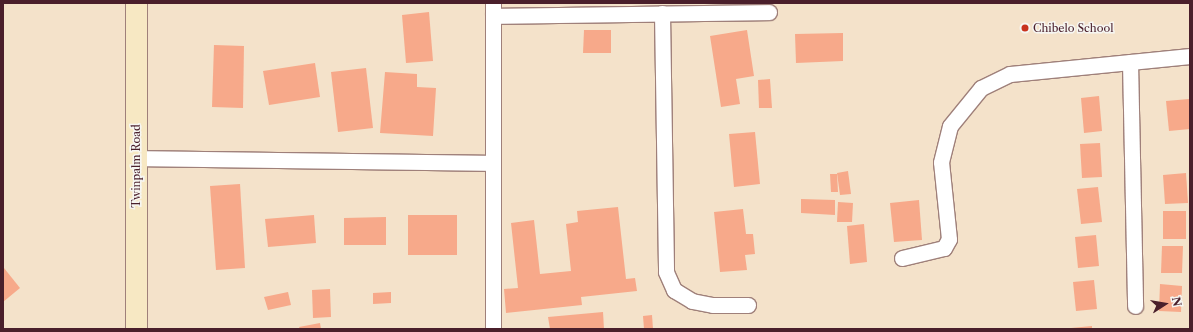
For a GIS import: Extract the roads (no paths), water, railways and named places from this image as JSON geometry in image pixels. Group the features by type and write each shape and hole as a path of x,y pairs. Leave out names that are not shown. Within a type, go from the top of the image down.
{"main road":[{"name":"Twinpalm Road","path":"136,3 136,329"}],"street":[{"path":"493,329 493,9 662,13 769,12"},
{"path":"662,13 666,272 674,290 692,301 713,305 748,305"},
{"path":"902,258 944,248 949,239 941,162 950,126 981,88 1010,74 1190,56"},
{"path":"1130,62 1135,306"},
{"path":"137,158 492,163"}],"place":[{"name":"Chibelo School","path":"1025,28"}]}
